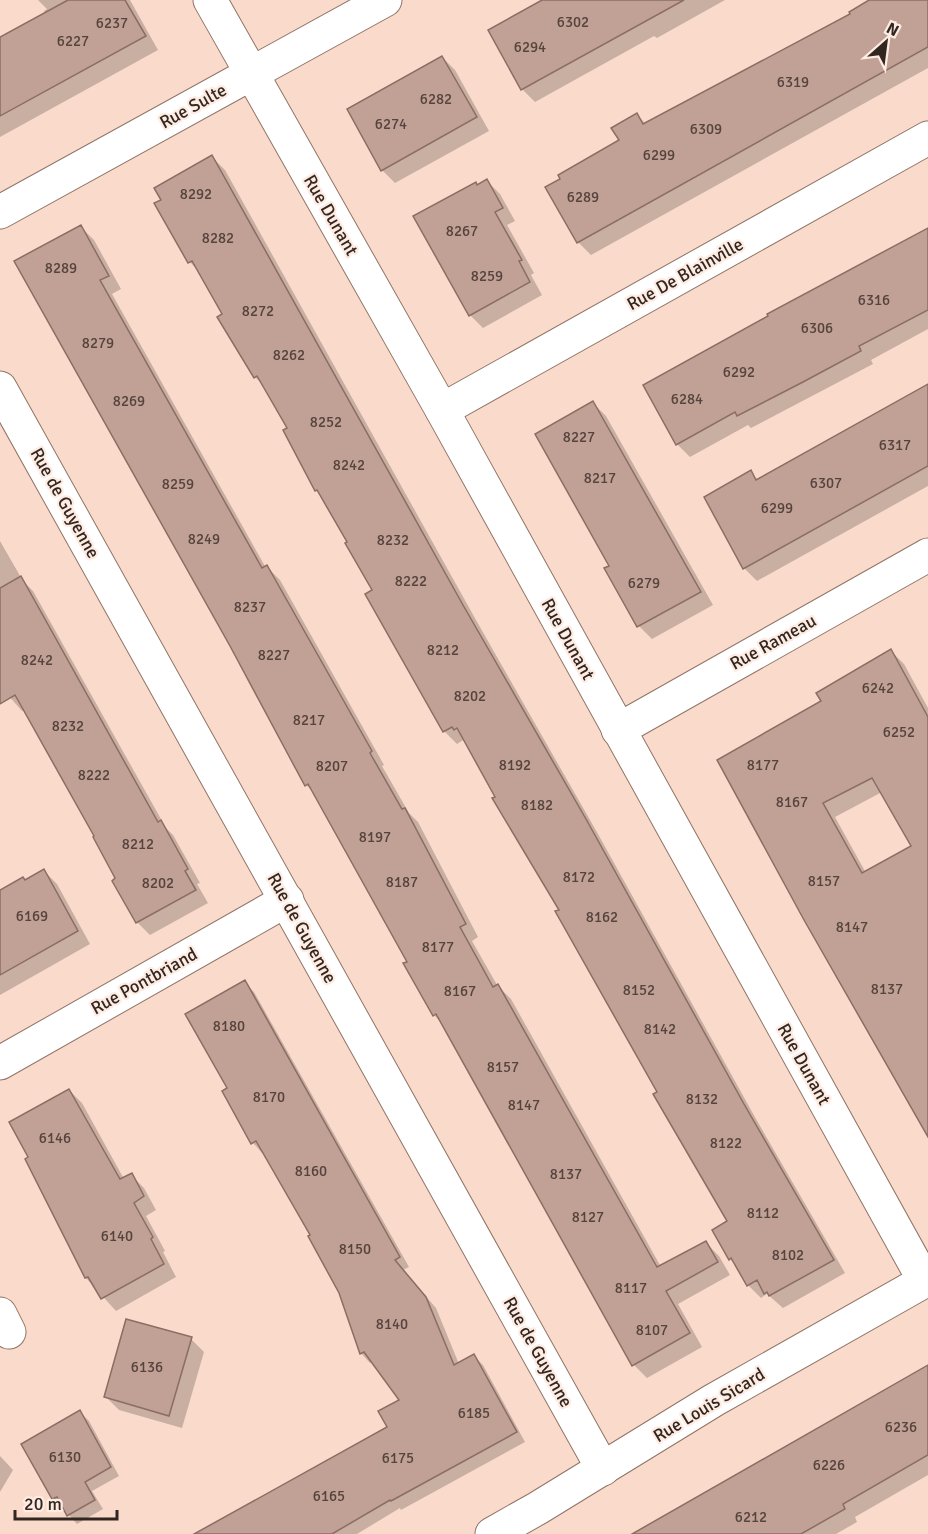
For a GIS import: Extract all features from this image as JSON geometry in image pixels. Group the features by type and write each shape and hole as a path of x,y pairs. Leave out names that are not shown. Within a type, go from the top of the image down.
{"street":[{"name":"Rue Dunant","path":"210,0 442,410 926,1280"},
{"name":"Rue Sulte","path":"0,212 385,0"},
{"name":"Rue De Blainville","path":"442,410 928,138"},
{"name":"Rue de Guyenne","path":"0,388 603,1468"},
{"name":"Rue Rameau","path":"618,730 928,555"},
{"name":"Rue Pontbriand","path":"0,1062 287,900"},
{"name":"Rue Louis Sicard","path":"492,1534 714,1400 926,1280"}],"building":[{"path":"68,0 125,0 146,36 0,116 0,37"},
{"path":"542,0 684,0 521,90 488,30"},
{"path":"869,0 928,0 928,47 577,243 545,187 560,179 558,175 619,140 611,128 637,113 643,124 850,14 849,12"},
{"path":"442,56 477,117 381,171 347,109"},
{"path":"212,155 463,605 834,1260 769,1296 767,1292 764,1294 757,1280 747,1286 712,1230 727,1221 653,1094 657,1092 555,911 559,910 492,798 495,797 457,728 454,730 452,727 443,732 365,594 372,590 345,543 347,542 317,490 315,491 283,430 287,428 257,376 254,378 217,317 222,314 192,261 188,263 154,203 161,200 154,188"},
{"path":"487,179 503,208 495,212 522,260 519,261 530,282 469,316 413,216 476,182 477,185"},
{"path":"81,225 109,276 100,280 262,568 267,565 372,751 370,753 402,809 405,808 466,924 460,927 493,987 498,984 657,1267 706,1241 718,1262 666,1291 690,1333 632,1366 436,1014 433,1016 403,963 407,962 308,784 305,786 230,646 14,261"},
{"path":"928,228 928,310 859,346 861,351 737,416 735,412 676,445 643,385 768,316 767,314"},
{"path":"928,384 928,466 743,569 704,497 751,470 756,480"},
{"path":"593,401 701,592 637,627 604,568 609,566 535,434"},
{"path":"21,576 158,822 161,820 188,869 185,871 196,890 136,923 112,881 115,878 94,836 15,695 0,704 0,588"},
{"path":"891,649 928,717 928,1137 804,920 717,760 821,701 816,693","holes":["872,778 911,846 862,873 823,803"]},
{"path":"44,869 78,931 0,975 0,890 23,877 25,880"},
{"path":"245,980 400,1257 395,1260 426,1297 454,1365 474,1354 517,1432 332,1534 194,1534 387,1427 378,1411 399,1400 364,1352 360,1354 339,1293 308,1236 310,1235 256,1141 251,1144 222,1091 227,1088 185,1014"},
{"path":"69,1089 120,1179 132,1173 144,1196 134,1203 153,1237 151,1239 164,1264 101,1299 88,1277 85,1278 25,1159 28,1157 9,1122"},
{"path":"126,1319 192,1337 169,1416 104,1397"},
{"path":"928,1365 928,1455 843,1504 845,1509 801,1534 632,1534"},
{"path":"80,1410 111,1467 85,1482 95,1500 67,1516 57,1497 52,1499 21,1444"}]}
